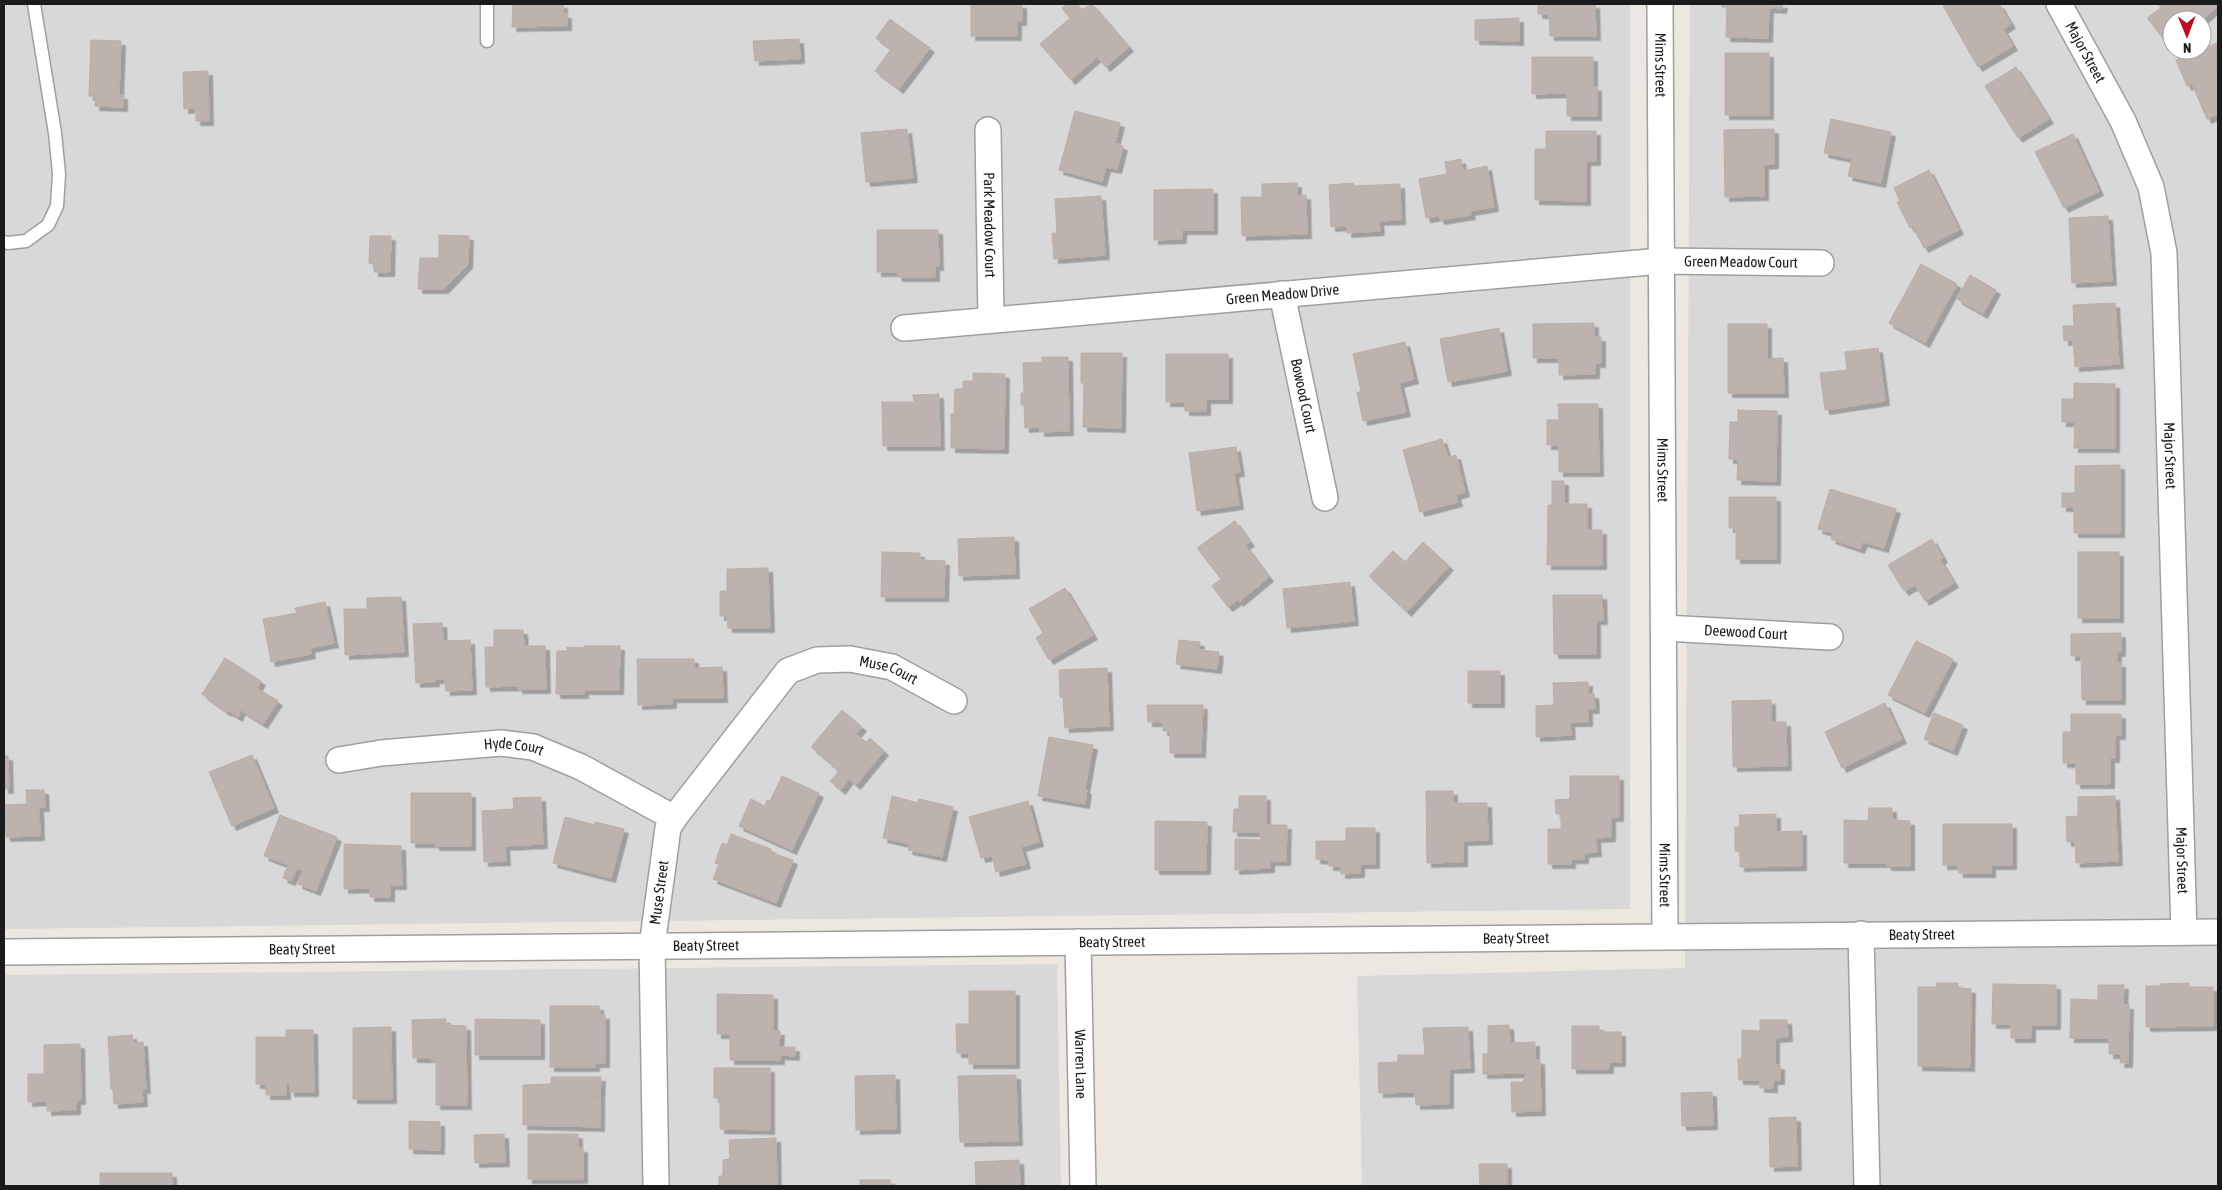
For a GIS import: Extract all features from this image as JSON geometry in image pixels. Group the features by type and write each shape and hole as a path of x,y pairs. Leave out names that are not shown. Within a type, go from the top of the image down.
{"street":[{"name":"Mims Street","path":"1660,4 1665,936"},
{"name":"Major Street","path":"2059,4 2123,121 2148,179 2164,252 2184,932"},
{"name":"Park Meadow Court","path":"988,130 990,320"},
{"name":"Green Meadow Court","path":"1662,261 1821,263"},
{"name":"Green Meadow Drive","path":"904,328 1662,261"},
{"name":"Bowood Court","path":"1282,294 1325,498"},
{"name":"Deewood Court","path":"1664,628 1830,637"},
{"name":"Muse Court","path":"817,660 850,659 892,667 954,701"},
{"name":"Muse Street","path":"656,1186 652,946 668,828 788,671 817,660"},
{"name":"Hyde Court","path":"339,760 381,753 501,743 533,747 581,767 674,818"},
{"name":"Beaty Street","path":"4,952 2218,932"},
{"path":"1860,934 1867,1186"},
{"name":"Warren Lane","path":"1078,942 1083,1186"}],"lane":[{"path":"4,242 26,241 48,225 57,206 59,174 55,133 34,4"},
{"path":"487,41 488,4"}],"shaded area":[{"path":"4,4 1630,4 1630,909 4,929"},
{"path":"1690,4 2218,4 2218,1186 1362,1186 1357,976 1685,968"},
{"path":"1057,964 1061,1186 4,1186 4,975"}],"building":[{"path":"513,4 563,4 563,14 567,14 567,26 512,27"},
{"path":"971,4 1022,4 1022,21 1017,21 1017,36 971,36"},
{"path":"1067,4 1077,4 1082,10 1092,4 1129,47 1106,67 1097,57 1071,80 1040,44 1070,18 1062,8"},
{"path":"1538,4 1595,4 1596,36 1550,36 1549,14 1538,14"},
{"path":"1722,4 1783,4 1782,9 1769,8 1768,38 1726,37 1727,7 1722,7"},
{"path":"1946,4 1999,4 2011,24 2003,29 2013,46 1978,67 1943,6"},
{"path":"2158,4 2218,4 2212,11 2162,10 2162,37 2147,18 2161,8"},
{"path":"1519,18 1519,41 1475,40 1475,20"},
{"path":"890,19 930,48 899,89 875,71 891,49 876,38"},
{"path":"799,39 800,59 755,61 753,41"},
{"path":"91,40 121,41 119,95 123,95 123,107 95,106 96,96 89,96"},
{"path":"2217,43 2218,114 2207,119 2192,84 2187,86 2176,60 2212,60 2212,45"},
{"path":"1725,53 1769,53 1769,115 1725,115"},
{"path":"1532,57 1593,57 1593,87 1597,87 1597,116 1567,116 1567,93 1532,94"},
{"path":"2016,67 2049,119 2018,138 1985,86"},
{"path":"208,71 209,121 196,121 196,108 184,109 183,72"},
{"path":"1075,111 1120,123 1115,143 1123,146 1117,169 1106,167 1102,182 1059,170"},
{"path":"1831,119 1891,132 1881,183 1848,176 1852,159 1824,153"},
{"path":"907,129 913,178 866,182 861,133"},
{"path":"1774,129 1774,164 1764,165 1764,196 1725,197 1724,130"},
{"path":"1546,131 1596,131 1596,161 1586,161 1586,201 1535,200 1535,149 1546,149"},
{"path":"2073,134 2099,191 2064,208 2035,152"},
{"path":"1461,159 1463,171 1487,166 1494,207 1470,211 1471,215 1440,220 1439,216 1426,218 1419,179 1447,174 1445,162"},
{"path":"1929,170 1959,230 1924,248 1913,227 1910,228 1897,202 1900,201 1894,188"},
{"path":"1297,183 1297,196 1306,195 1307,234 1242,236 1241,197 1262,197 1262,184"},
{"path":"1353,183 1353,186 1400,184 1401,220 1379,221 1380,231 1347,233 1347,226 1331,227 1329,185"},
{"path":"1213,189 1213,230 1182,230 1182,239 1154,240 1154,190"},
{"path":"1101,196 1105,255 1054,259 1052,233 1057,233 1055,199"},
{"path":"2108,216 2112,281 2072,283 2069,218"},
{"path":"877,230 938,230 939,266 935,266 935,277 898,277 897,272 877,272"},
{"path":"439,235 469,236 468,264 444,289 418,289 420,258 439,258"},
{"path":"370,236 391,236 390,272 374,272 374,264 369,263"},
{"path":"1921,264 1957,284 1925,343 1889,323"},
{"path":"1970,275 1996,290 1983,314 1957,299"},
{"path":"2115,303 2119,364 2075,367 2073,340 2064,341 2063,326 2074,326 2073,305"},
{"path":"1594,323 1594,337 1601,337 1601,363 1595,363 1595,374 1559,375 1559,358 1533,358 1533,324"},
{"path":"1728,324 1767,324 1767,359 1783,358 1784,393 1728,393"},
{"path":"1499,328 1507,371 1448,382 1440,339"},
{"path":"1405,342 1414,379 1399,383 1406,412 1363,421 1357,393 1361,391 1353,354"},
{"path":"1878,348 1885,401 1825,410 1820,373 1847,370 1845,352"},
{"path":"1081,353 1122,353 1121,428 1083,427 1084,383 1081,383"},
{"path":"1166,354 1228,354 1228,399 1206,399 1206,411 1185,411 1185,402 1166,402"},
{"path":"1042,357 1068,357 1069,431 1040,432 1040,427 1025,428 1024,405 1021,405 1021,393 1024,393 1023,363 1042,362"},
{"path":"973,373 1005,374 1004,449 951,448 951,414 954,414 955,389 963,389 963,381 973,381"},
{"path":"2074,383 2115,384 2115,448 2074,448 2075,422 2062,422 2062,399 2074,399"},
{"path":"939,394 940,446 883,446 882,402 914,402 913,395"},
{"path":"1558,404 1598,404 1599,472 1559,472 1559,445 1547,445 1547,420 1559,420"},
{"path":"1738,410 1777,411 1776,481 1737,480 1738,459 1729,459 1730,422 1738,422"},
{"path":"1442,439 1448,458 1456,455 1465,492 1456,495 1458,502 1420,512 1403,450"},
{"path":"1236,447 1240,472 1234,473 1239,505 1197,511 1189,453"},
{"path":"2120,465 2120,533 2074,533 2074,507 2062,507 2062,493 2075,493 2075,466"},
{"path":"1552,481 1564,481 1564,504 1587,504 1587,530 1602,530 1602,565 1547,565 1548,505 1552,505"},
{"path":"1830,489 1896,509 1884,548 1863,542 1860,549 1831,539 1833,533 1818,529"},
{"path":"1729,497 1776,497 1776,559 1736,559 1736,528 1729,528"},
{"path":"1235,521 1250,542 1245,545 1269,577 1239,602 1238,600 1228,607 1212,586 1221,579 1197,548"},
{"path":"1014,537 1015,574 959,576 958,539"},
{"path":"1932,539 1943,558 1940,560 1954,583 1925,601 1915,585 1904,591 1888,565"},
{"path":"1423,542 1449,566 1407,612 1369,576 1393,551 1405,562"},
{"path":"882,552 920,553 920,560 945,561 944,597 881,597"},
{"path":"2078,552 2119,552 2119,618 2078,618"},
{"path":"768,568 770,628 728,628 727,616 720,616 720,591 727,591 727,569"},
{"path":"1350,582 1354,621 1287,628 1283,589"},
{"path":"1065,588 1093,635 1049,660 1036,638 1043,633 1029,609"},
{"path":"1553,595 1602,595 1603,620 1596,620 1596,654 1554,654"},
{"path":"401,597 404,652 345,655 344,609 367,609 367,598"},
{"path":"325,602 334,643 310,648 311,654 271,662 263,619 297,613 295,608"},
{"path":"442,623 443,641 470,640 472,690 446,691 445,679 435,679 435,682 416,683 413,624"},
{"path":"494,630 523,630 524,646 545,646 546,689 518,689 518,686 486,687 485,647 494,647"},
{"path":"2121,633 2121,652 2117,652 2117,663 2121,663 2121,700 2082,700 2081,656 2071,656 2071,634"},
{"path":"1179,640 1200,642 1199,650 1219,652 1217,669 1176,664"},
{"path":"1916,641 1953,659 1925,713 1888,695"},
{"path":"584,646 620,646 619,690 584,690 584,694 556,694 557,651 567,651 567,647 584,648"},
{"path":"225,658 261,681 257,688 278,701 263,724 241,710 238,717 227,712 202,694"},
{"path":"637,659 694,659 694,668 722,667 723,698 672,698 672,704 638,705"},
{"path":"1107,668 1109,726 1065,728 1063,697 1060,697 1059,670"},
{"path":"1468,671 1500,671 1500,703 1468,703"},
{"path":"1588,682 1588,694 1594,694 1595,709 1588,709 1588,722 1570,722 1571,735 1536,737 1536,706 1554,705 1553,683"},
{"path":"1771,700 1771,722 1786,722 1787,766 1733,767 1732,701"},
{"path":"1885,703 1902,739 1842,768 1825,732"},
{"path":"1147,705 1203,705 1201,753 1170,753 1170,731 1163,731 1163,722 1148,722"},
{"path":"842,710 862,727 856,734 866,742 870,738 884,751 856,785 849,779 841,790 830,781 839,771 811,747"},
{"path":"1934,713 1963,725 1953,751 1924,739"},
{"path":"2071,714 2121,714 2121,735 2115,735 2115,758 2110,758 2110,784 2076,784 2076,763 2063,763 2063,732 2071,732"},
{"path":"1049,737 1093,745 1085,789 1087,790 1085,804 1038,796"},
{"path":"252,755 274,808 232,826 209,772"},
{"path":"4,756 8,756 9,789 4,789"},
{"path":"782,776 819,793 792,850 739,826 751,799 765,806 767,800 770,801"},
{"path":"1570,776 1619,776 1619,817 1611,817 1611,837 1596,838 1597,852 1584,853 1584,859 1571,859 1571,864 1548,864 1548,829 1561,829 1561,814 1556,814 1555,800 1570,799"},
{"path":"26,790 44,790 45,807 39,807 40,836 6,837 5,805 27,804"},
{"path":"1426,791 1453,791 1453,803 1487,803 1488,840 1463,841 1463,862 1427,863"},
{"path":"411,793 471,793 471,846 435,846 435,843 411,843"},
{"path":"892,796 918,803 919,799 953,807 942,857 908,850 909,844 883,838"},
{"path":"1239,796 1266,796 1266,825 1287,825 1286,861 1270,861 1270,868 1235,870 1235,839 1261,840 1260,832 1233,832 1234,809 1239,809"},
{"path":"2115,796 2118,861 2076,863 2075,841 2067,842 2066,817 2078,816 2078,797"},
{"path":"541,797 543,844 505,846 506,861 484,862 482,811 514,809 513,798"},
{"path":"1028,801 1039,842 1021,847 1026,864 996,872 992,856 981,858 969,817"},
{"path":"1869,808 1892,808 1892,820 1910,821 1910,866 1887,866 1887,863 1844,863 1844,820 1868,821"},
{"path":"1776,814 1776,832 1802,831 1802,866 1740,867 1740,851 1735,851 1735,827 1740,827 1739,815"},
{"path":"280,815 337,837 316,891 298,884 303,871 297,868 291,881 283,878 288,865 264,856"},
{"path":"565,817 595,825 595,822 624,829 611,878 553,863"},
{"path":"1155,821 1207,822 1206,870 1155,870"},
{"path":"1943,824 2012,824 2012,865 1991,865 1991,873 1959,873 1958,865 1943,865"},
{"path":"1346,828 1375,828 1375,864 1360,864 1360,873 1341,874 1341,866 1329,866 1329,860 1316,859 1316,841 1346,841"},
{"path":"731,834 771,849 771,851 778,855 793,860 776,903 713,879 719,864 715,863 722,843 727,845"},
{"path":"344,844 401,846 402,885 390,885 390,897 370,897 370,888 344,889"},
{"path":"1936,983 1958,983 1958,988 1971,989 1970,1067 1918,1066 1918,987 1937,987"},
{"path":"2189,983 2189,987 2213,987 2213,1026 2146,1027 2146,986"},
{"path":"1993,984 2056,985 2056,1025 2031,1025 2031,1038 2011,1038 2011,1024 1992,1024"},
{"path":"2098,985 2124,985 2123,1005 2129,1005 2128,1063 2120,1063 2121,1054 2109,1054 2109,1038 2070,1038 2071,999 2098,1000"},
{"path":"969,991 1015,991 1015,1064 969,1064 969,1053 957,1053 956,1024 969,1024"},
{"path":"717,994 773,995 773,1031 780,1031 779,1047 795,1047 795,1056 780,1055 780,1060 730,1060 730,1034 717,1034"},
{"path":"550,1006 599,1006 600,1015 605,1015 605,1063 595,1063 595,1067 550,1067"},
{"path":"446,1019 446,1025 466,1026 467,1105 436,1105 436,1061 432,1061 432,1058 413,1058 412,1020"},
{"path":"475,1019 540,1020 540,1055 475,1055"},
{"path":"1760,1020 1787,1020 1788,1037 1775,1038 1775,1065 1780,1065 1780,1080 1773,1080 1773,1088 1760,1088 1760,1080 1739,1080 1738,1059 1742,1059 1742,1030 1760,1031"},
{"path":"1509,1025 1510,1043 1535,1042 1535,1060 1540,1060 1541,1111 1512,1112 1511,1082 1523,1082 1526,1073 1483,1074 1483,1054 1488,1054 1488,1026"},
{"path":"1572,1026 1599,1026 1599,1032 1621,1032 1621,1062 1609,1062 1609,1069 1572,1069"},
{"path":"391,1027 392,1099 353,1099 353,1028"},
{"path":"1468,1027 1470,1068 1449,1069 1449,1104 1416,1105 1415,1092 1379,1093 1378,1063 1398,1062 1398,1055 1425,1055 1423,1028"},
{"path":"286,1030 313,1030 314,1092 290,1092 290,1083 286,1083 286,1095 266,1095 266,1084 256,1084 256,1037 286,1037"},
{"path":"132,1035 133,1043 143,1042 146,1089 142,1089 143,1102 114,1104 113,1089 111,1089 108,1037"},
{"path":"80,1044 81,1100 76,1100 76,1110 47,1111 47,1101 28,1102 28,1074 44,1074 44,1045"},
{"path":"714,1068 770,1068 770,1130 720,1129 720,1098 714,1098"},
{"path":"895,1075 896,1129 856,1130 855,1076"},
{"path":"1016,1075 1018,1141 960,1142 958,1076"},
{"path":"551,1077 601,1077 600,1127 523,1125 523,1085 551,1084"},
{"path":"1712,1092 1713,1125 1682,1126 1681,1093"},
{"path":"1796,1117 1797,1166 1770,1167 1769,1118"},
{"path":"409,1121 440,1122 440,1150 409,1149"},
{"path":"504,1134 505,1162 475,1163 474,1135"},
{"path":"528,1134 578,1134 578,1148 583,1148 583,1179 528,1179"},
{"path":"776,1138 777,1186 719,1186 719,1176 723,1176 723,1160 730,1159 729,1140"},
{"path":"1019,1160 1020,1186 976,1186 975,1162"},
{"path":"1479,1164 1507,1164 1507,1186 1480,1186"},
{"path":"100,1173 172,1173 172,1186 100,1186"},
{"path":"860,1180 890,1180 890,1186 860,1186"}]}
